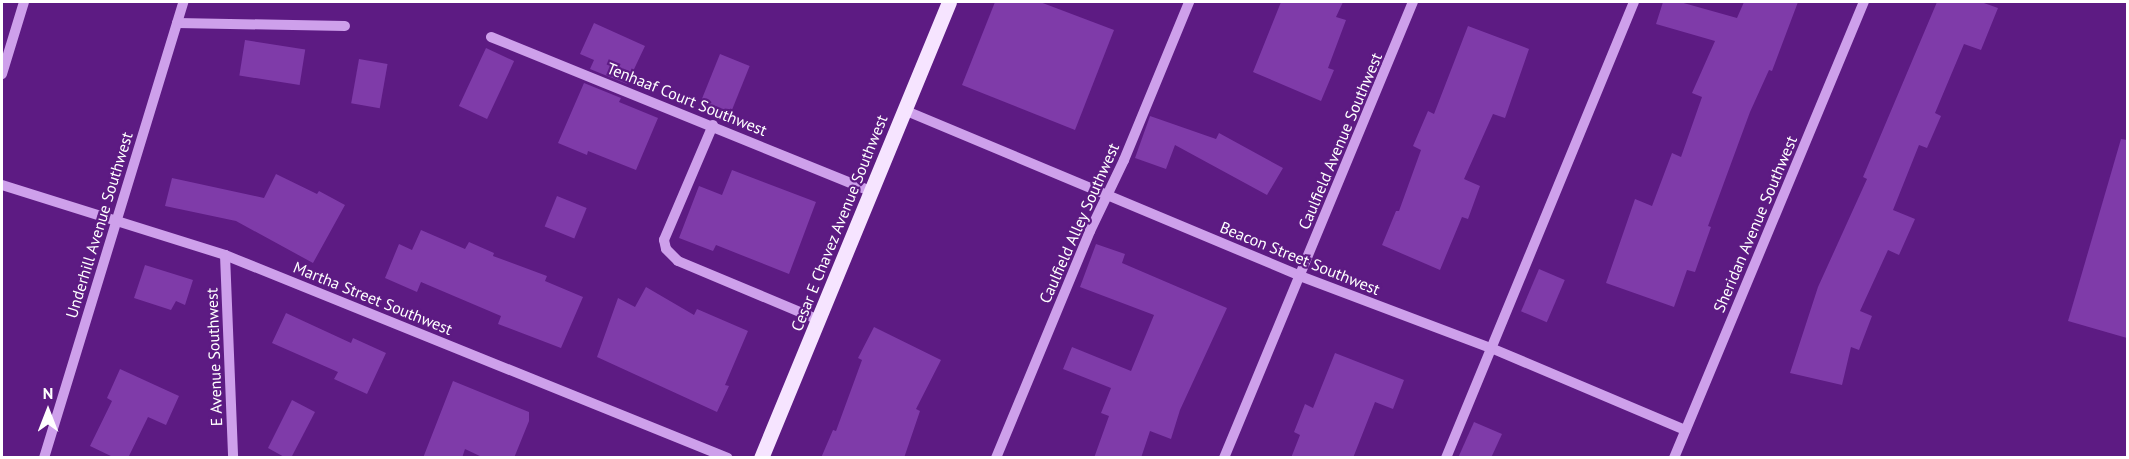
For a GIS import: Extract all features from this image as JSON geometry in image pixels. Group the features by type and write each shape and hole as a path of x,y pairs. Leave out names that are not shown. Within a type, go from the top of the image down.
{"main road":[{"name":"Cesar E Chavez Avenue Southwest","path":"761,458 949,2"}],"street":[{"path":"2,74 24,2"},
{"name":"Underhill Avenue Southwest","path":"44,458 183,2"},
{"name":"Caulfield Alley Southwest","path":"996,458 1189,2"},
{"name":"Caulfield Avenue Southwest","path":"1224,458 1413,2"},
{"path":"1446,458 1634,2"},
{"name":"Sheridan Avenue Southwest","path":"1674,458 1864,2"},
{"path":"177,23 345,26"},
{"name":"Tenhaaf Court Southwest","path":"491,37 713,125 871,192"},
{"name":"Beacon Street Southwest","path":"904,110 1300,276 1491,348 1685,430"},
{"path":"713,125 664,240 666,249 678,261 819,320"},
{"name":"Martha Street Southwest","path":"2,185 225,255 728,458"},
{"name":"E Avenue Southwest","path":"225,255 233,458"}],"building":[{"path":"995,2 1040,2 1114,30 1075,130 962,85"},
{"path":"1281,2 1343,2 1336,17 1346,20 1328,68 1334,70 1321,101 1253,72"},
{"path":"1663,2 1680,2 1737,18 1744,2 1798,2 1772,71 1769,70 1750,112 1708,226 1711,227 1695,272 1687,270 1674,307 1606,283 1635,199 1652,206 1672,153 1681,157 1702,97 1692,93 1715,41 1656,24"},
{"path":"1937,2 1981,2 1998,8 1981,50 1964,44 1935,113 1941,116 1927,148 1919,145 1893,210 1915,219 1899,255 1888,250 1860,311 1872,316 1859,350 1851,347 1842,385 1790,373 1818,287 1867,179 1863,177"},
{"path":"594,23 645,46 627,84 590,69 594,60 580,54"},
{"path":"1468,26 1529,49 1505,118 1493,114 1464,179 1480,186 1468,219 1462,217 1440,270 1382,245 1396,211 1399,211 1421,150 1413,146 1428,111 1434,114"},
{"path":"245,40 305,50 300,85 239,76"},
{"path":"486,48 514,61 487,119 459,106"},
{"path":"720,54 750,66 730,115 700,103"},
{"path":"359,59 388,64 380,108 351,103"},
{"path":"584,83 621,98 619,102 658,118 636,170 588,151 587,155 558,143"},
{"path":"1150,116 1216,139 1219,133 1283,168 1267,195 1175,145 1166,169 1135,158"},
{"path":"2121,139 2127,140 2127,338 2068,321"},
{"path":"732,170 816,202 789,274 716,245 713,251 679,238 699,186 722,195"},
{"path":"276,174 317,194 319,191 345,205 313,263 236,221 165,206 172,178 264,198"},
{"path":"557,196 587,208 574,239 545,227"},
{"path":"421,230 465,249 469,242 494,253 493,256 547,276 545,281 583,297 561,348 498,324 501,316 421,282 417,292 385,278 399,244 412,250"},
{"path":"1096,244 1125,254 1122,263 1227,308 1180,410 1171,439 1150,431 1141,458 1094,458 1109,416 1101,413 1111,388 1063,369 1072,347 1131,371 1154,315 1080,287"},
{"path":"145,265 193,280 185,305 176,301 171,310 134,298"},
{"path":"1539,269 1565,280 1547,322 1521,311"},
{"path":"646,287 694,315 697,309 748,331 725,385 729,386 717,412 597,357 618,298 635,307"},
{"path":"286,313 351,343 353,338 386,353 367,394 334,379 338,372 272,343"},
{"path":"874,327 941,360 916,409 920,411 904,458 821,458 833,430 836,431 862,360 858,358"},
{"path":"1335,353 1404,380 1393,409 1375,402 1353,458 1291,458 1300,435 1294,432 1305,404 1313,408"},
{"path":"120,369 179,396 166,425 148,417 128,458 115,458 90,446 112,401 107,398"},
{"path":"453,381 529,412 529,421 514,458 484,458 465,449 462,458 423,458"},
{"path":"292,400 315,412 291,458 286,458 268,448"},
{"path":"1474,422 1502,434 1491,458 1458,458"}]}
